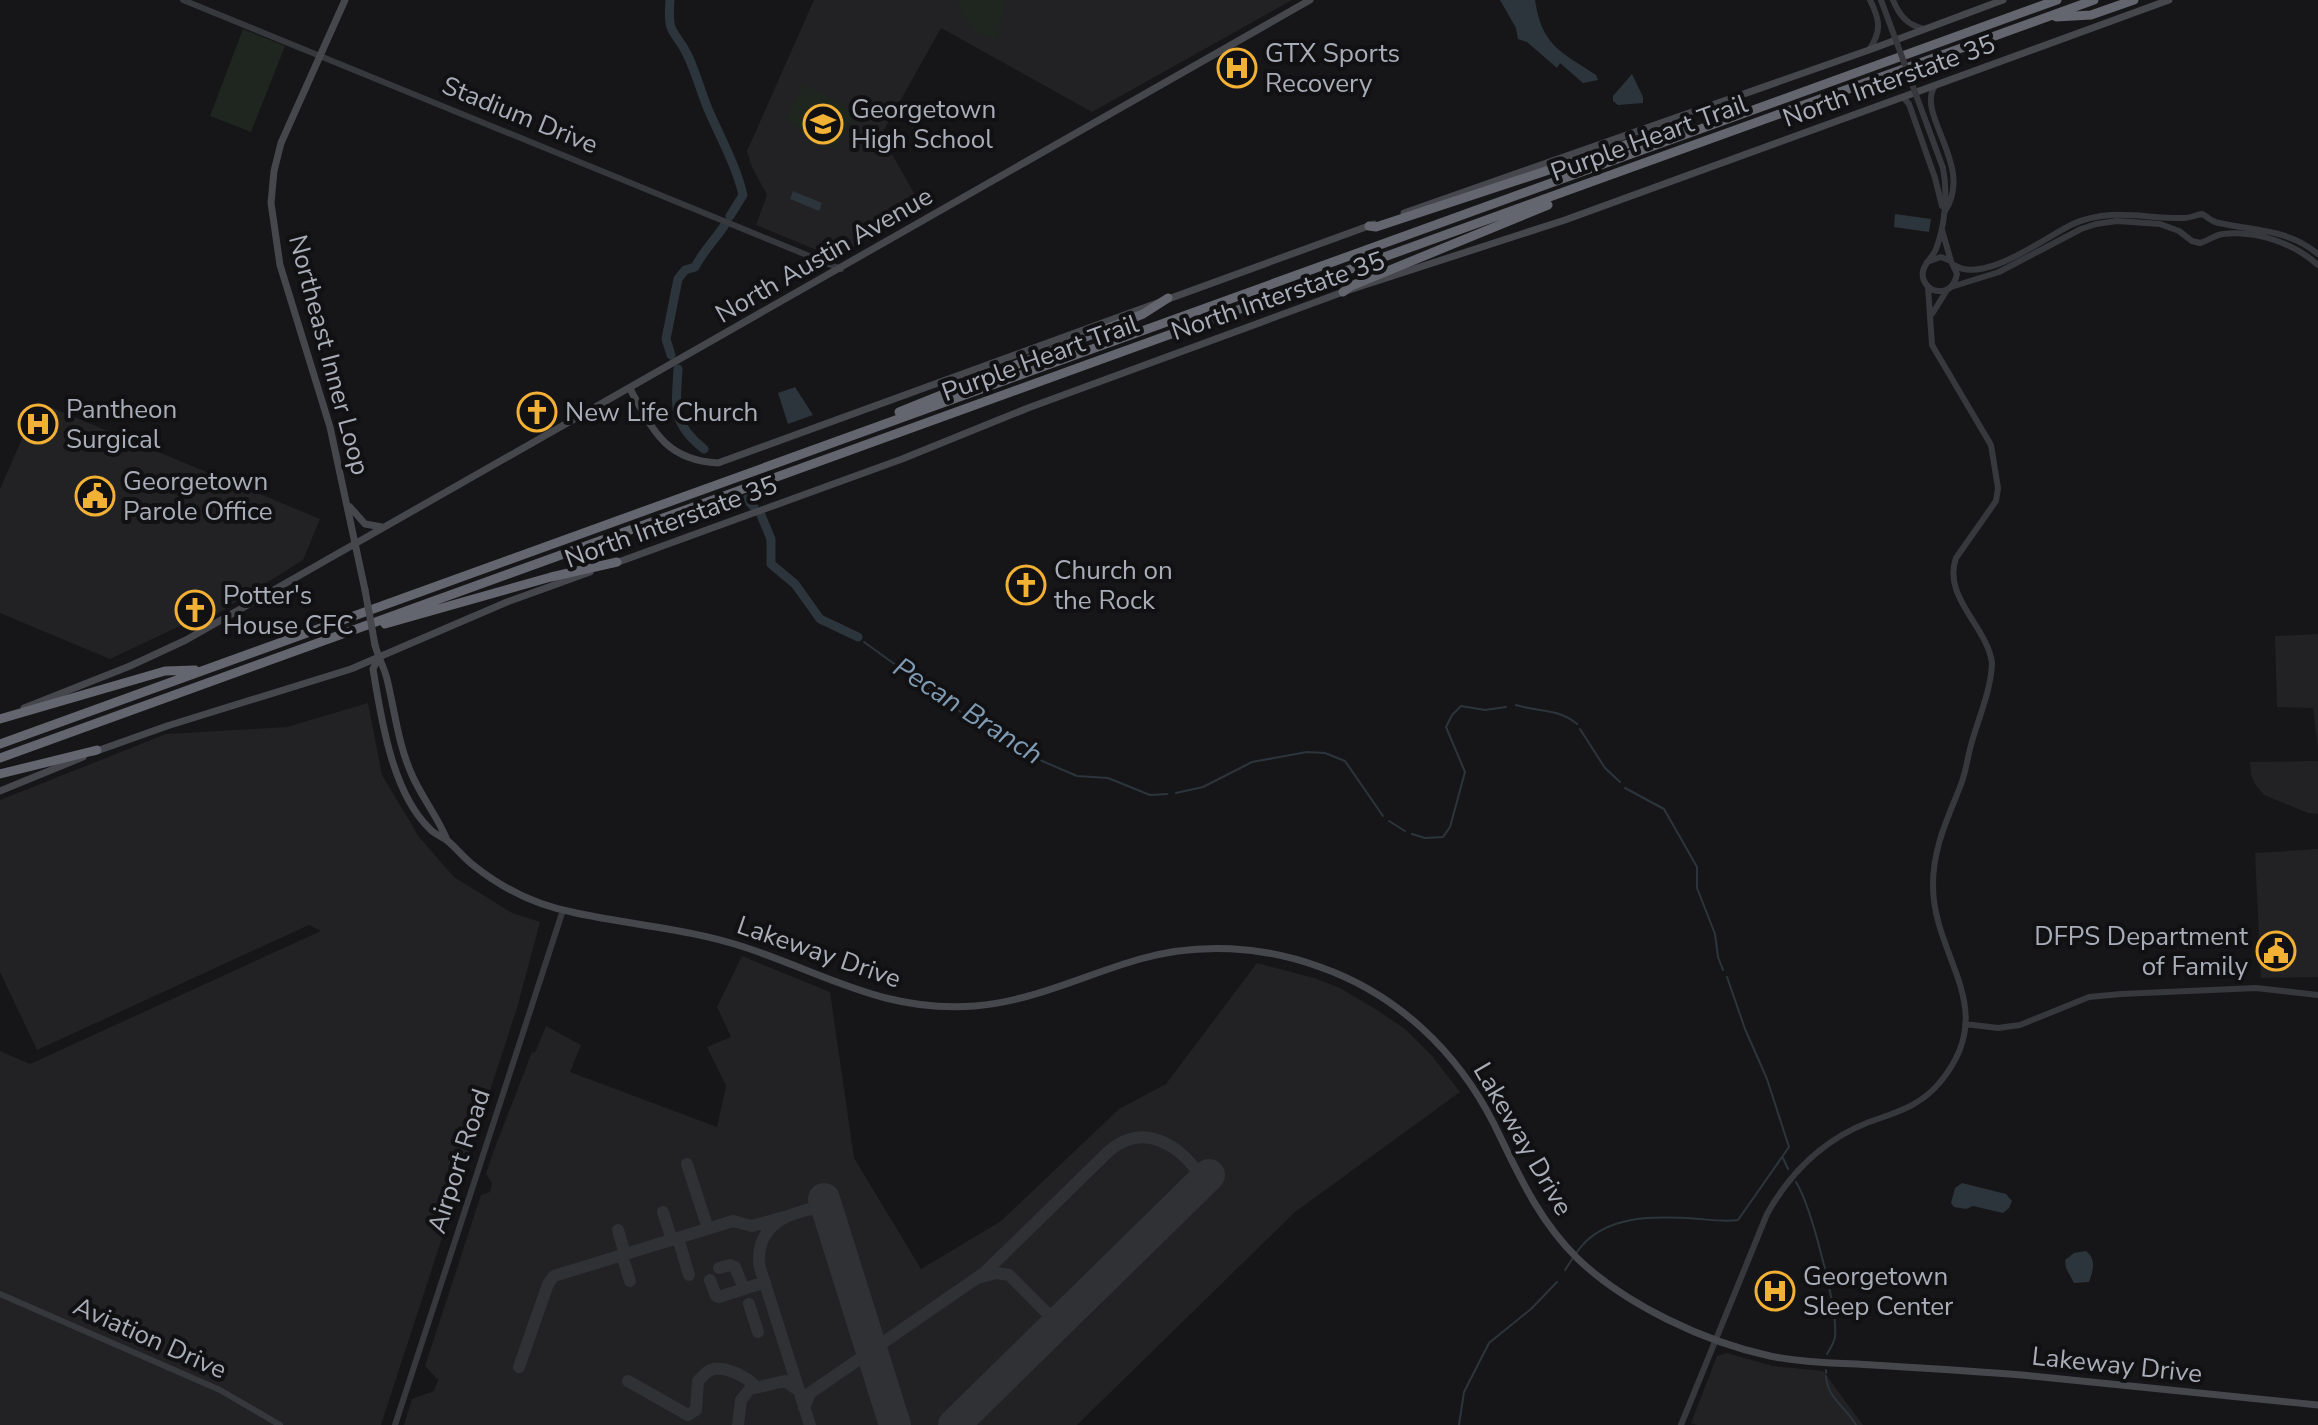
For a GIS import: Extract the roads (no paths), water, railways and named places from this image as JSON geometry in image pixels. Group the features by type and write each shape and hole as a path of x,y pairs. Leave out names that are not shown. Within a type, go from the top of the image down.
{"highway":[{"name":"Purple Heart Trail","path":"0,744 2057,0"},
{"name":"Purple Heart Trail","path":"0,758 2094,0"},
{"path":"2044,18 2091,15 2134,0"},
{"path":"1369,226 1376,227 1670,130 1705,128"},
{"path":"1343,292 1351,286 1597,185 1605,178"},
{"path":"837,441 848,433 1143,314 1168,298"},
{"path":"345,632 617,562"},
{"path":"0,718 165,671 202,670"},
{"path":"0,774 97,750"}],"main road":[{"name":"Northeast Inner Loop","path":"345,0 281,143 271,203 280,265 330,427 355,542"},
{"name":"North Austin Avenue","path":"355,542 630,389 1310,0"},
{"name":"North Interstate 35","path":"630,389 654,430 671,449 700,462 718,463 1168,298 2003,0"},
{"name":"North Interstate 35","path":"0,791 97,750 378,659 507,602 872,470 1028,408 1343,292 1565,220 2169,0"},
{"path":"348,504 365,524 384,527"},
{"path":"0,718 186,640 355,542"},
{"name":"Lakeway Drive","path":"355,542 378,659 387,675 407,762 420,791 441,822 447,840"},
{"name":"Lakeway Drive","path":"378,659 373,669 384,731 399,778 431,831 447,840 496,882 525,898 563,910 714,938 878,997 940,1006 1008,1002 1063,987 1143,958 1189,950 1257,951 1314,964 1389,1001 1439,1044 1478,1095 1531,1200 1566,1247 1636,1305 1758,1353 1795,1359 2016,1375 2318,1405"},
{"path":"351,669 363,670 374,678"}],"street":[{"name":"Stadium Drive","path":"183,0 841,269"},
{"path":"1869,50 1879,32 1870,0"},
{"path":"1681,1425 1767,1214 1786,1183 1813,1154 1836,1138 1899,1113 1928,1095 1951,1066 1961,1044 1965,1024 1962,984 1937,918 1933,872 1940,836 1963,778 1992,669 1988,646 1956,591 1953,567 1996,501 1998,488 1991,445 1932,345 1932,314 1923,276 1927,262 1936,250 1942,228 1946,180 1881,0"},
{"path":"1893,0 1902,17 1924,29"},
{"path":"1879,24 1890,28 1902,17"},
{"path":"1935,86 1929,101 1954,177 1953,200 1943,214"},
{"path":"1903,97 1911,107 1935,178 1943,214"},
{"path":"1911,107 1921,100 1929,101"},
{"path":"1927,262 1941,257 1969,271 1987,268 2070,225 2101,215 2121,213 2189,218 2202,214 2212,221 2270,230 2304,243 2318,254"},
{"path":"2187,235 2185,225 2189,218"},
{"path":"1928,287 1938,291 1999,272 2081,229 2117,221 2160,224 2200,243 2212,236 2227,234 2263,237 2296,249 2318,265"},
{"path":"2212,221 2212,236"},
{"path":"1932,314 1956,279 1942,228"},
{"name":"Airport Road","path":"395,1425 563,910"},
{"path":"1965,1024 1998,1028 2020,1025 2089,997 2121,994 2256,988 2318,995"},
{"name":"Aviation Drive","path":"0,1294 220,1390 280,1425"}],"waterway":[{"name":"Pecan Branch","path":"670,0 671,27 691,62 740,184 743,195 730,216"},
{"name":"Pecan Branch","path":"671,355 666,339 678,279 685,270 695,267 726,223"},
{"name":"Pecan Branch","path":"678,369 678,414 686,431 704,449"},
{"name":"Pecan Branch","path":"747,499 754,507"},
{"name":"Pecan Branch","path":"761,515 771,539 771,564 795,584 820,619 858,637"},
{"name":"Pecan Branch","path":"864,642 994,736 1026,754 1077,776 1108,778 1150,795 1167,794"},
{"name":"Pecan Branch","path":"1516,705 1555,713 1577,724"},
{"name":"Pecan Branch","path":"1412,834 1425,838 1443,837 1450,827 1465,772 1446,727 1452,715 1461,706 1485,710 1506,707"},
{"name":"Pecan Branch","path":"1580,729 1605,768 1620,782"},
{"name":"Pecan Branch","path":"1176,793 1203,787 1252,762 1307,752 1325,753 1345,761 1383,816"},
{"name":"Pecan Branch","path":"1625,788 1664,809 1697,867 1697,888 1715,934 1723,970"},
{"name":"Pecan Branch","path":"1389,821 1405,831"},
{"name":"Pecan Branch","path":"1577,1252 1588,1239 1602,1230 1632,1220 1666,1217 1738,1220 1789,1147 1767,1079 1727,977"},
{"path":"1783,1158 1788,1169"},
{"path":"1796,1182 1816,1234 1832,1304 1835,1337 1827,1354"},
{"name":"Pecan Branch","path":"1565,1270 1573,1258"},
{"name":"Pecan Branch","path":"1459,1425 1464,1392 1489,1343 1531,1309 1557,1282"},
{"path":"1826,1376 1833,1396 1856,1425"}],"place":[{"name":"GTX Sports Recovery","path":"1237,68"},
{"name":"Georgetown High School","path":"823,124"},
{"name":"New Life Church","path":"537,412"},
{"name":"Pantheon Surgical","path":"38,424"},
{"name":"Georgetown Parole Office","path":"95,496"},
{"name":"Church on the Rock","path":"1026,585"},
{"name":"Potter's House CFC","path":"195,610"},
{"name":"DFPS Department of Family","path":"2276,951"},
{"name":"Georgetown Sleep Center","path":"1775,1291"}]}
